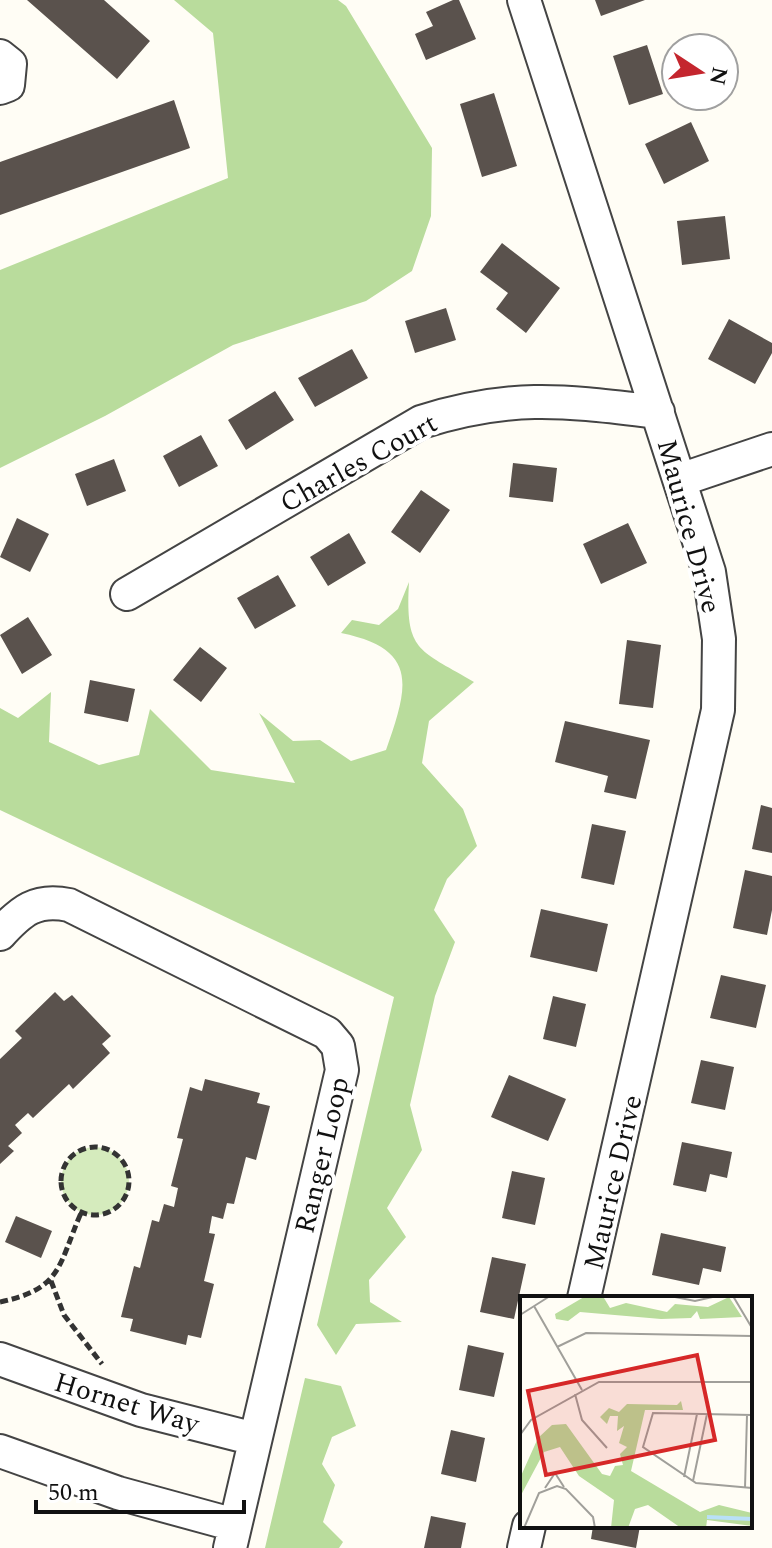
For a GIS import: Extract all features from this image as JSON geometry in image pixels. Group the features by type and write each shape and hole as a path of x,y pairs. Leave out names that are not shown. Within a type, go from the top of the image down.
{"street":[{"name":"Maurice Drive","path":"524,0 680,480 715,597 719,639 718,710 584,1296"},
{"path":"0,56 10,64 8,85 0,88"},
{"name":"Charles Court","path":"127,594 421,422 464,408 509,401 554,400 658,412"},
{"path":"680,480 772,449"},
{"name":"Ranger Loop","path":"0,934 19,913 34,904 52,902 69,905 327,1033 338,1046 342,1070 232,1536"},
{"name":"Hornet Way","path":"0,1359 141,1410 255,1439"},
{"path":"0,1451 232,1536"},
{"path":"524,1548 529,1528"}],"path":[{"path":"106,1149 118,1156 127,1170 125,1196 117,1207 103,1215 81,1213 64,1197 62,1170 80,1151 106,1149"},
{"path":"0,1302 38,1292 51,1281 81,1213"},
{"path":"51,1281 64,1315 141,1410"}],"green space":[{"path":"174,0 338,0 346,6 432,148 431,216 412,271 366,301 233,345 105,416 0,468 0,270 228,178 213,33"},
{"path":"409,582 410,623 419,646 474,682 429,721 422,763 463,809 477,846 447,879 434,910 455,942 435,996 410,1105 422,1150 387,1208 406,1237 369,1280 370,1302 402,1322 356,1324 336,1355 317,1325 394,997 0,810 0,708 18,718 51,692 49,742 99,765 139,755 150,709 211,770 295,783 259,713 293,741 320,740 351,761 386,750 402,690 396,660 367,640 341,633 352,620 379,625 398,609"},
{"path":"95,1147 119,1157 129,1181 119,1205 95,1215 71,1205 61,1181 71,1157"},
{"path":"305,1378 341,1386 356,1426 332,1437 322,1464 335,1485 323,1522 343,1542 339,1548 265,1548"}],"building":[{"path":"27,0 104,0 150,41 117,79"},
{"path":"459,0 476,39 426,60 415,34 433,26 426,12"},
{"path":"595,0 645,0 601,16"},
{"path":"647,45 660,85 660,95 629,105 613,56"},
{"path":"494,93 517,166 482,177 460,104"},
{"path":"174,100 190,148 0,215 0,162"},
{"path":"691,122 709,161 664,184 645,144"},
{"path":"725,216 730,259 682,265 677,221"},
{"path":"502,243 560,288 526,333 496,309 508,293 480,272"},
{"path":"446,308 456,340 415,353 405,321"},
{"path":"729,319 772,343 772,353 755,384 708,359"},
{"path":"352,349 368,378 315,407 298,378"},
{"path":"275,391 294,420 246,450 228,420"},
{"path":"201,435 218,466 179,487 163,456"},
{"path":"114,459 126,491 87,506 75,474"},
{"path":"513,463 557,468 553,502 509,497"},
{"path":"421,490 450,510 420,553 391,532"},
{"path":"17,518 49,534 30,572 0,557"},
{"path":"628,523 647,563 601,584 583,544"},
{"path":"349,533 366,563 328,586 310,557"},
{"path":"278,575 296,606 255,629 237,598"},
{"path":"28,617 52,655 22,674 0,635"},
{"path":"627,640 661,645 653,708 619,704"},
{"path":"200,647 227,668 201,702 173,680"},
{"path":"90,680 135,689 128,722 84,713"},
{"path":"565,721 650,740 636,799 604,792 608,776 555,762"},
{"path":"761,805 772,808 772,853 752,849"},
{"path":"592,824 626,831 614,885 581,878"},
{"path":"745,870 772,876 772,910 767,935 733,928"},
{"path":"541,909 608,924 597,972 530,957"},
{"path":"721,975 766,985 756,1028 710,1018"},
{"path":"55,992 64,1001 72,995 111,1036 102,1044 110,1053 73,1089 69,1084 33,1118 28,1113 15,1125 22,1133 8,1146 14,1151 0,1164 0,1059 22,1038 15,1031"},
{"path":"553,996 586,1004 576,1047 543,1039"},
{"path":"701,1060 734,1067 725,1110 691,1103"},
{"path":"509,1075 566,1099 548,1141 491,1117"},
{"path":"205,1079 260,1093 257,1103 270,1106 256,1160 246,1157 234,1204 227,1203 223,1219 212,1216 209,1233 215,1234 204,1281 214,1284 201,1338 188,1335 186,1345 130,1331 133,1319 121,1317 134,1266 140,1268 152,1220 159,1222 164,1204 174,1207 178,1188 171,1186 183,1139 177,1138 190,1087 202,1091"},
{"path":"682,1142 732,1152 727,1178 710,1174 706,1192 673,1185"},
{"path":"512,1171 545,1178 535,1225 502,1218"},
{"path":"16,1216 52,1231 41,1258 5,1242"},
{"path":"661,1233 726,1247 721,1272 703,1268 699,1285 652,1275"},
{"path":"492,1257 526,1264 514,1319 480,1312"},
{"path":"468,1345 504,1353 494,1397 459,1390"},
{"path":"451,1430 485,1438 476,1482 441,1474"},
{"path":"431,1516 466,1523 461,1548 424,1548"},
{"path":"593,1528 640,1528 636,1548 591,1539"}]}
